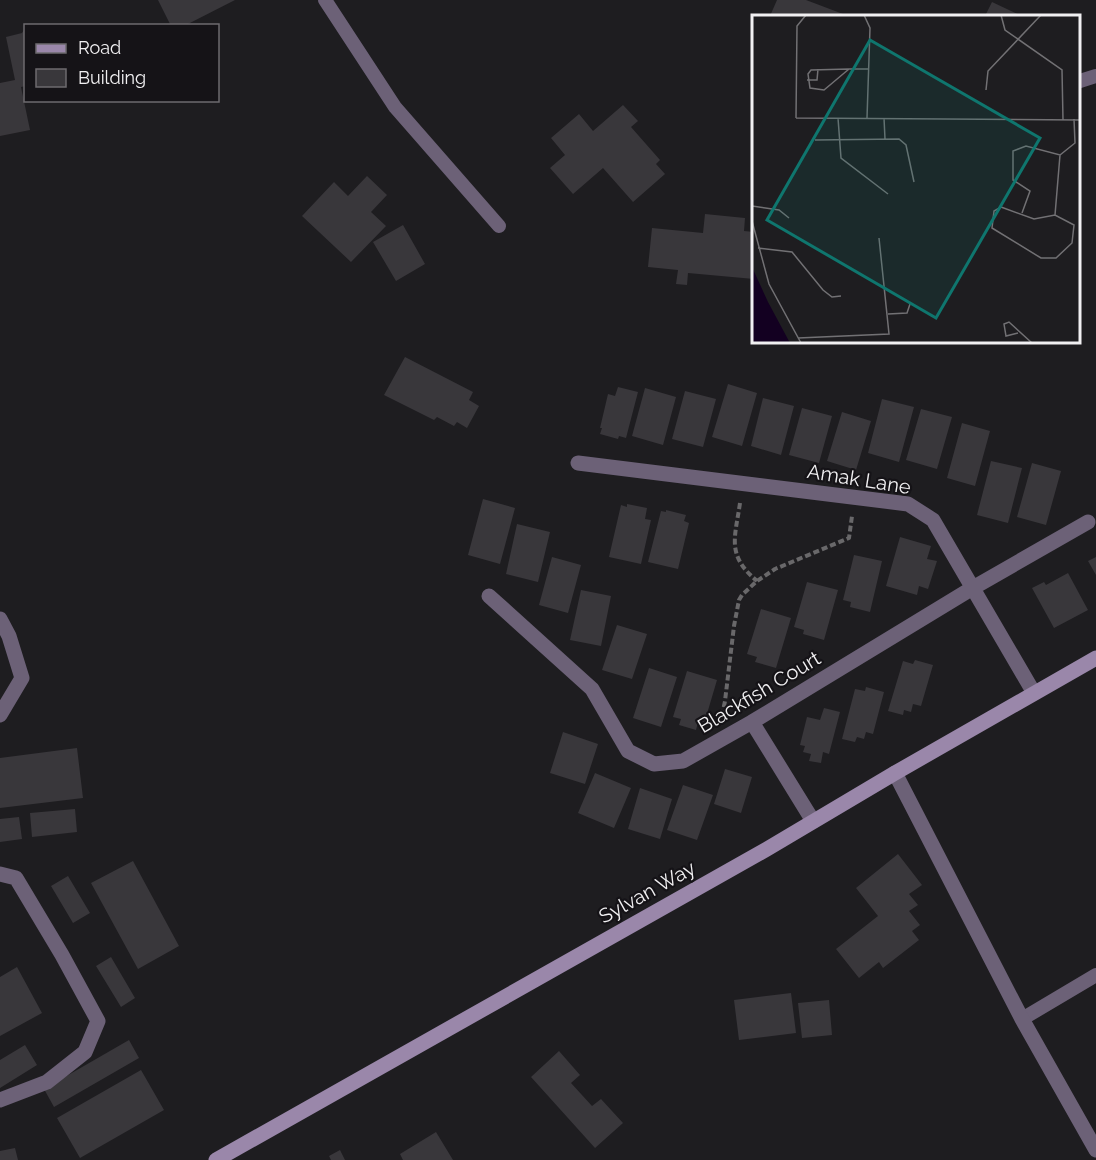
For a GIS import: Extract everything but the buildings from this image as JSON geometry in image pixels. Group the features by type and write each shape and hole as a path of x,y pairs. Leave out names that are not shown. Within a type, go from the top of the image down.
{"main road":[{"name":"Sylvan Way","path":"216,1160 1096,658"}],"street":[{"name":"Amak Lane","path":"578,463 908,504 933,520 971,589 1034,693"},
{"name":"Blackfish Court","path":"489,596 592,689 628,751 654,764 683,761 1088,522"},
{"path":"0,619 9,636 22,678 0,715"},
{"path":"752,722 813,821"},
{"path":"895,772 1022,1019 1096,1150"},
{"path":"0,874 16,878 62,955 98,1022 85,1052 48,1083 0,1100"}],"lane":[{"path":"325,0 396,107 499,226"},
{"path":"1081,81 1096,76"},
{"path":"1022,1019 1096,975"}],"path":[{"path":"740,499 735,548 741,567 757,580"},
{"path":"724,721 722,715 726,701 739,600 757,580 775,569 849,538 852,512"}]}
